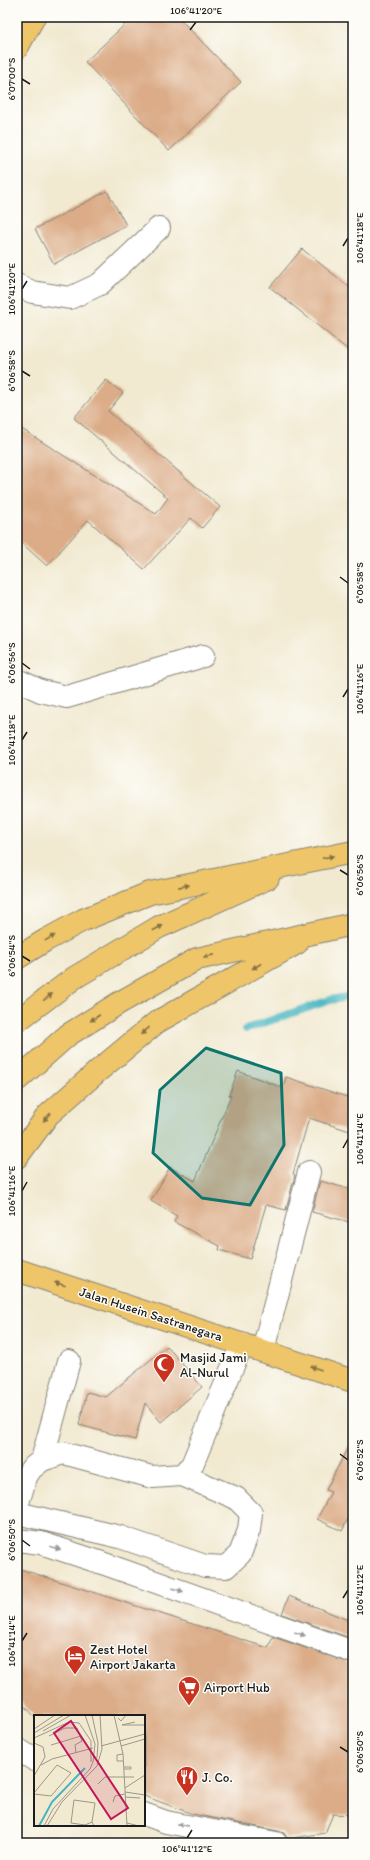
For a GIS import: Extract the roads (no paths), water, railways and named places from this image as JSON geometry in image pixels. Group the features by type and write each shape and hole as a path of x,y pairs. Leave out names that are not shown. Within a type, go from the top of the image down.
{"main road":[{"path":"17,48 34,17"},
{"path":"17,958 83,920 150,893 353,852"},
{"path":"17,1021 74,978 159,927 304,862"},
{"path":"17,1080 68,1036 119,1003 197,959 353,924"},
{"path":"17,1157 48,1115 157,1022 315,932"},
{"name":"Jalan Husein Sastranegara","path":"17,1270 263,1350 353,1381"}],"lane":[{"path":"17,286 32,292 70,298 100,284 159,228"},
{"path":"17,680 41,691 67,697 203,656"},
{"path":"263,1350 309,1172"},
{"path":"182,1475 192,1465 242,1344"},
{"path":"42,1460 69,1361"},
{"path":"17,1506 26,1477 32,1469 42,1460 62,1452 152,1477 182,1475 236,1498 251,1513 249,1530 240,1554 226,1567 205,1566 120,1538 17,1513"},
{"path":"17,1540 41,1543 353,1652"},
{"path":"17,1749 34,1759"},
{"path":"145,1814 166,1822 276,1843"}],"waterway":[{"path":"246,1029 330,1000 353,996"}],"place":[{"name":"Masjid Jami Al-Nurul","path":"164,1384"},
{"name":"Zest Hotel Airport Jakarta","path":"75,1676"},
{"name":"Airport Hub","path":"189,1706"},
{"name":"J. Co.","path":"187,1796"}]}
